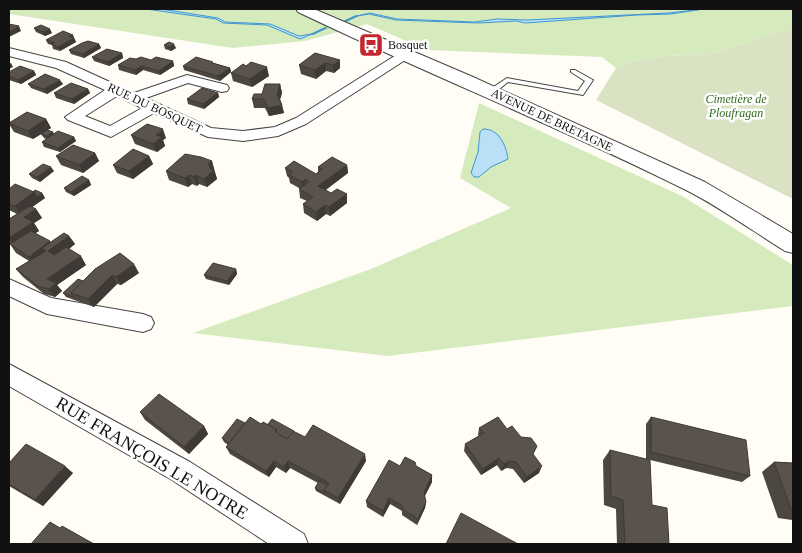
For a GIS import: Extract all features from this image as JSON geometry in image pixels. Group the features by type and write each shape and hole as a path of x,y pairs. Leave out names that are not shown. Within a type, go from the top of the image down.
{"street":[{"name":"AVENUE DE BRETAGNE","path":"303,9 697,187 793,244"},
{"name":"RUE DU BOSQUET","path":"9,52 61,65 208,132 243,136 278,132 301,121 406,55"},
{"path":"134,98 187,79 222,88"},
{"path":"116,90 73,117 111,132 154,107"},
{"path":"9,287 47,306 143,323"},
{"name":"RUE FRANÇOIS LE NOTRE","path":"9,374 181,471 294,544"}],"lane":[{"path":"490,92 508,80 580,93 589,80 573,70"}],"green space":[{"path":"9,9 793,9 793,28 711,54 663,56 634,61 616,68 602,57 427,50 367,24 305,41 233,48 9,14"},
{"name":"Cimetière de Ploufragan","path":"793,28 793,199 596,100 616,68 634,61 663,56 711,54"},
{"path":"479,103 682,196 793,265 793,306 388,356 193,333 371,269 511,208 460,178"}],"water":[{"path":"146,9 161,9 218,18 225,22 270,24 299,36 312,34 300,39 267,25 223,23 216,19"},
{"path":"704,9 671,14 525,23 517,21 478,23 396,20 369,14 357,16 370,13 397,19 474,22 497,19 527,20 668,13"},
{"path":"483,129 498,135 504,144 508,159 491,167 479,177 474,177 471,173 478,152 480,132"}],"building":[{"path":"9,24 19,26 9,32"},
{"path":"41,25 50,29 43,32 34,28"},
{"path":"63,31 73,35 69,36 74,38 58,47 51,44 55,43 46,40"},
{"path":"88,41 99,44 83,54 69,50 82,43"},
{"path":"169,42 174,44 169,47 164,45"},
{"path":"107,49 122,53 108,62 92,57"},
{"path":"315,53 340,60 333,65 325,63 315,70 299,65"},
{"path":"141,57 151,60 156,57 173,61 159,71 142,66 135,70 118,65 130,58 136,59"},
{"path":"196,57 230,68 218,76 183,66"},
{"path":"251,62 267,67 250,79 231,73 243,64 246,66"},
{"path":"20,66 34,71 18,80 9,76 9,72"},
{"path":"45,74 60,80 44,89 28,84"},
{"path":"71,83 88,89 72,99 54,93"},
{"path":"265,84 280,84 277,94 282,105 268,108 264,99 252,99 254,94 262,94"},
{"path":"202,88 218,93 203,104 187,99"},
{"path":"27,112 46,119 28,131 9,123"},
{"path":"147,124 163,129 156,135 162,137 153,144 131,135"},
{"path":"47,130 53,132 47,136 41,134"},
{"path":"58,131 74,137 58,148 42,142"},
{"path":"73,145 95,153 79,165 56,156"},
{"path":"133,149 149,156 129,171 113,165"},
{"path":"185,154 212,161 208,164 209,168 214,170 204,179 196,175 194,177 189,175 185,178 166,171"},
{"path":"332,157 347,165 318,186 331,193 337,189 347,194 329,207 325,205 316,212 303,204 313,197 299,189 309,182 305,179 302,182 289,175 293,172 285,168 294,161 316,174 322,169 318,167"},
{"path":"43,164 51,167 37,177 29,174"},
{"path":"82,176 89,180 71,192 64,188"},
{"path":"15,184 34,192 15,206 9,204 9,189"},
{"path":"35,190 42,193 37,197 33,192"},
{"path":"30,206 36,209 24,217 33,222 9,238 9,219"},
{"path":"31,231 50,241 29,257 10,244"},
{"path":"64,233 69,236 48,251 54,255 66,247 81,256 47,279 56,283 49,289 38,286 16,269 46,251 42,248"},
{"path":"120,253 134,264 116,277 112,275 88,299 71,293 95,269"},
{"path":"213,263 236,269 227,281 204,275"},
{"path":"78,279 83,281 71,293 74,297 63,293"},
{"path":"159,394 204,426 184,447 140,412"},
{"path":"250,417 261,424 263,422 276,429 275,431 287,439 293,431 305,437 313,425 365,454 338,498 324,490 329,483 288,461 284,467 274,461 266,471 226,447"},
{"path":"498,417 507,429 512,426 521,437 531,438 537,446 533,454 542,466 527,477 516,462 509,461 504,464 499,458 483,469 465,444 484,433 479,428"},
{"path":"651,417 746,440 750,476 651,452"},
{"path":"237,419 245,423 229,443 222,438"},
{"path":"272,419 294,431 287,439 268,424"},
{"path":"26,444 65,466 35,500 9,484 9,463"},
{"path":"610,450 650,460 652,505 667,508 669,544 625,544 623,500 611,496"},
{"path":"405,457 432,475 424,493 426,502 418,519 402,509 403,506 389,498 383,511 366,501 389,460 400,466"},
{"path":"774,462 793,463 793,510 791,509"},
{"path":"319,481 327,485 324,490 325,493 315,488"},
{"path":"461,513 518,544 446,544"},
{"path":"50,522 60,528 62,526 94,544 31,544"}],"waterway":[{"path":"345,21 357,16"},
{"path":"312,34 326,28"}],"place":[{"name":"Bosquet","path":"371,45"}]}
